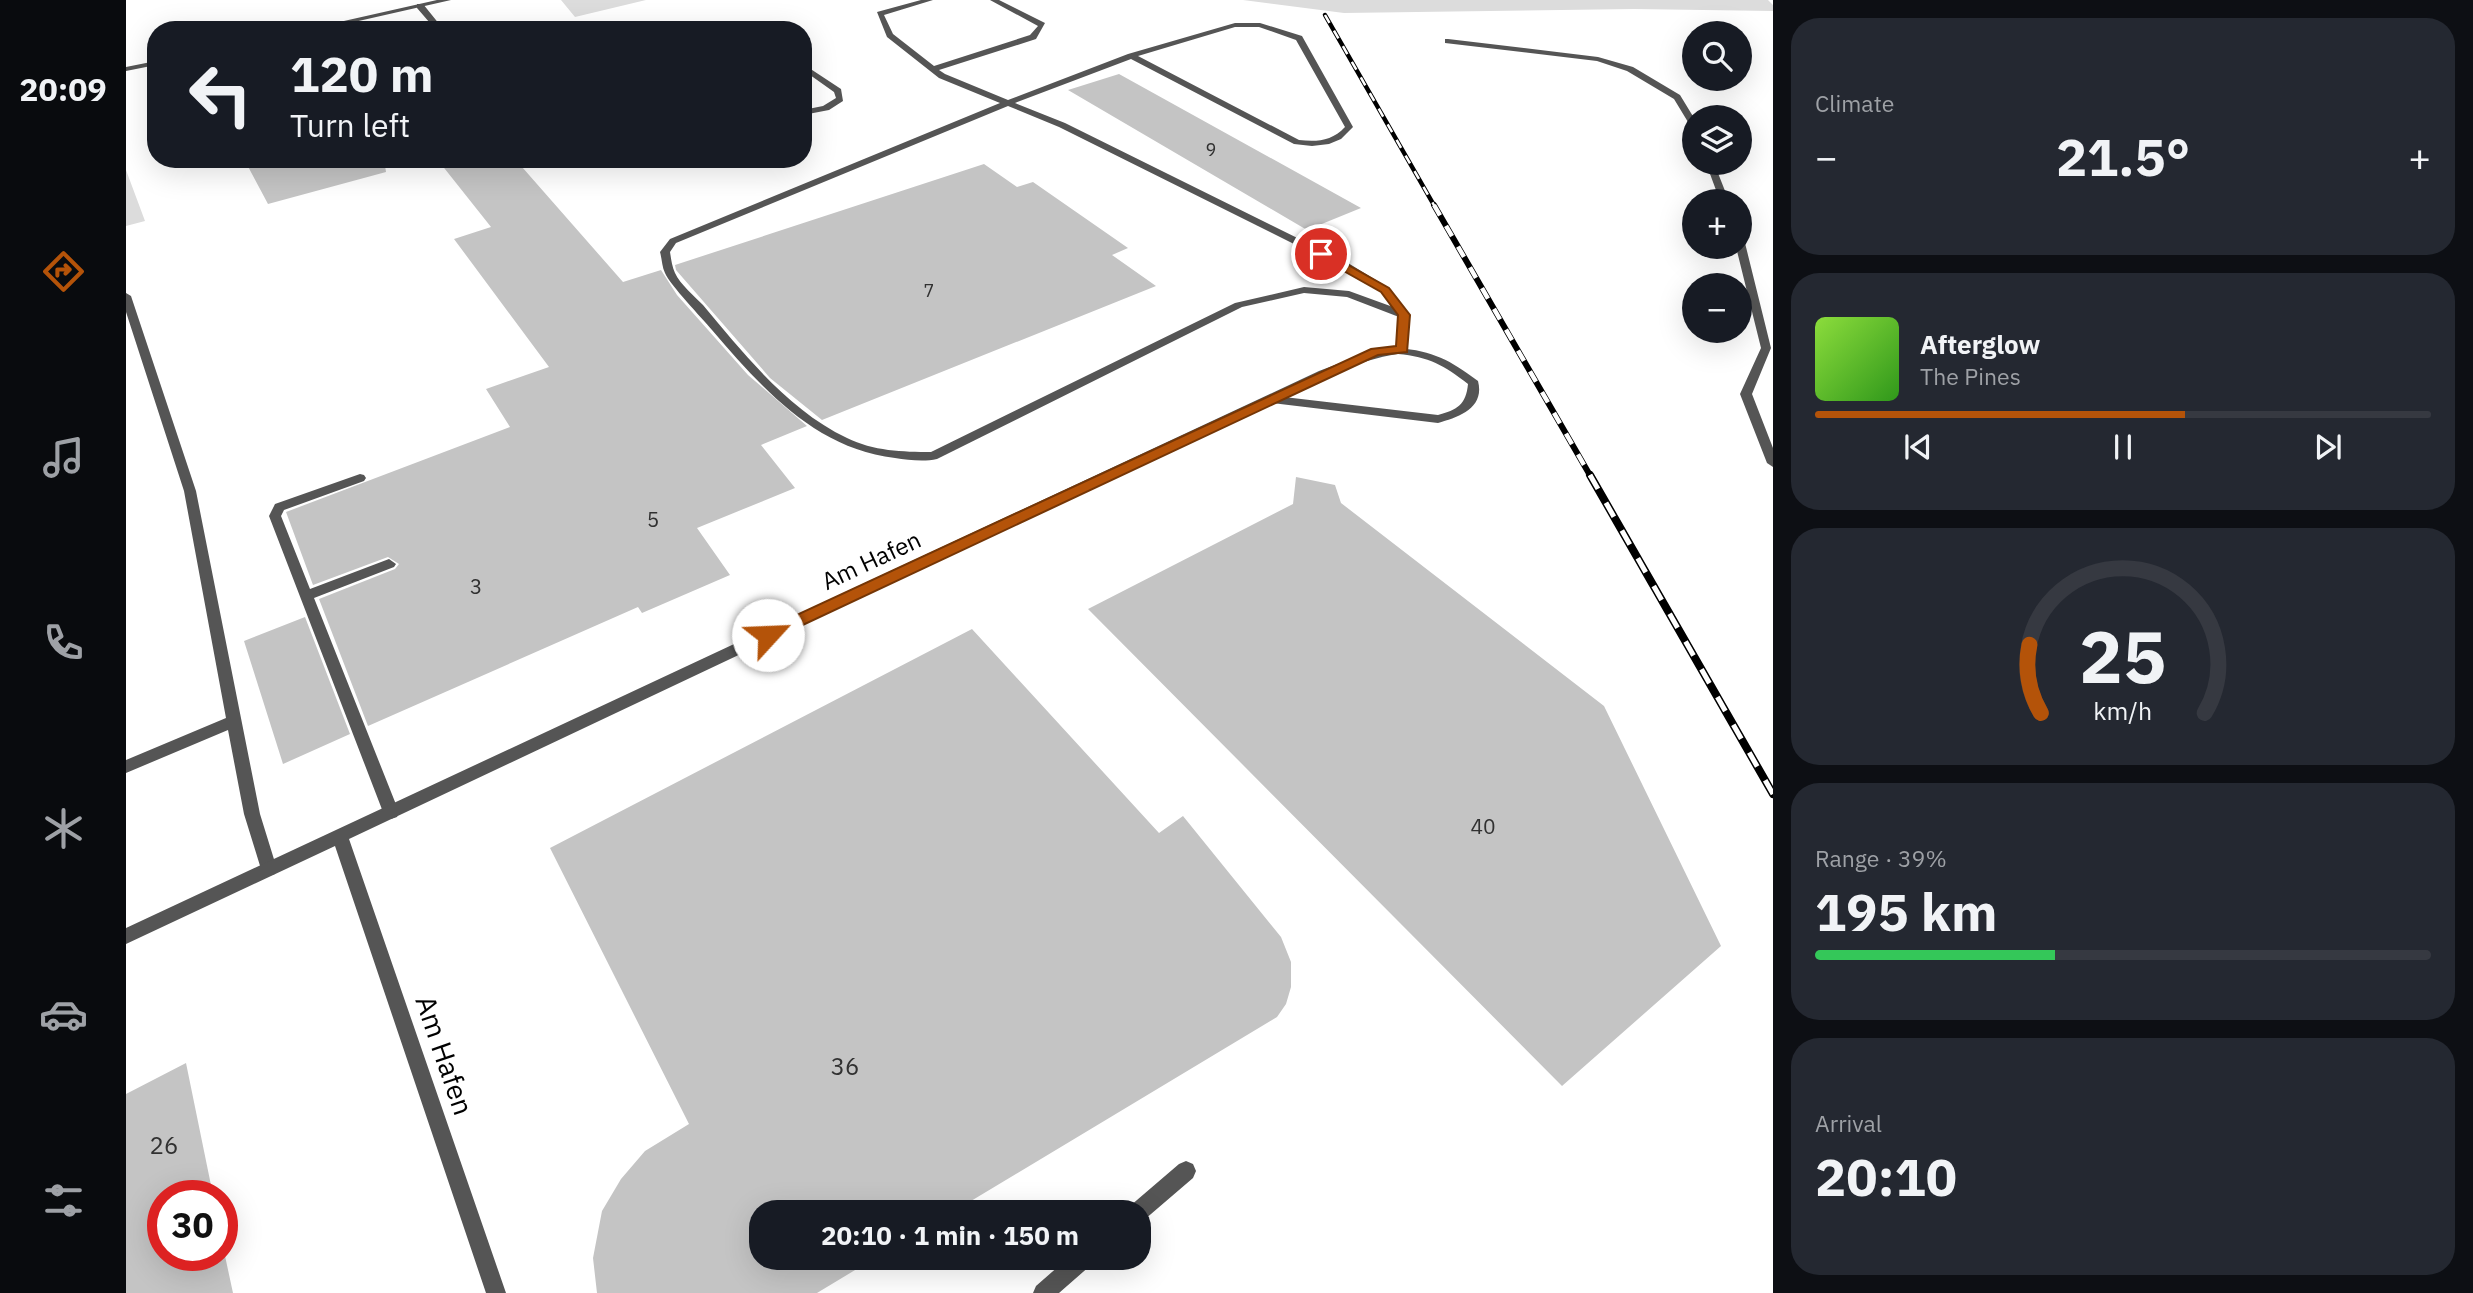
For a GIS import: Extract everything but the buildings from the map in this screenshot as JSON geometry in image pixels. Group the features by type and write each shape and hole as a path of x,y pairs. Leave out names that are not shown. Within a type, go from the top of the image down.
{"street":[{"path":"350,21 447,0"},
{"path":"929,0 880,14 890,35 942,76 1062,125 1344,265 1385,290 1404,315 1402,349"},
{"path":"933,69 1033,37 1042,24 993,0"},
{"path":"420,6 432,21"},
{"path":"1131,56 1297,142 1319,145 1340,138 1349,127 1300,38 1260,25 1235,25 1131,56 1007,103 673,241 665,252 670,274 774,390 843,441 898,456 933,456 1239,305 1304,290 1349,294 1404,315"},
{"path":"1448,41 1598,59 1630,69 1676,97 1682,106"},
{"path":"126,69 147,64"},
{"path":"812,72 838,91 840,99 825,108 812,111"},
{"path":"1744,259 1766,348 1746,394 1773,463"},
{"path":"126,296 190,491 252,814 269,869"},
{"name":"Am Hafen","path":"126,936 1271,399 1375,352 1402,349 1445,359 1474,383 1473,399 1462,412 1438,419 1271,399"},
{"path":"360,478 275,511 391,812"},
{"path":"306,596 388,564"},
{"path":"126,767 235,721"},
{"name":"Am Hafen","path":"340,836 496,1293"},
{"path":"1151,1201 1186,1171"},
{"path":"1043,1293 1070,1270"}],"shaded area":[{"path":"561,0 646,0 575,17"},
{"path":"1243,0 1768,0 1773,5 1773,11 1634,9 1344,13"},
{"path":"126,170 145,221 126,226"}],"railway":[{"path":"1325,15 1435,207"},
{"path":"1434,205 1591,477"},
{"path":"1590,475 1773,794"}],"route":[{"path":"768,635 1375,352 1402,349 1404,315 1385,290 1321,254"}]}
